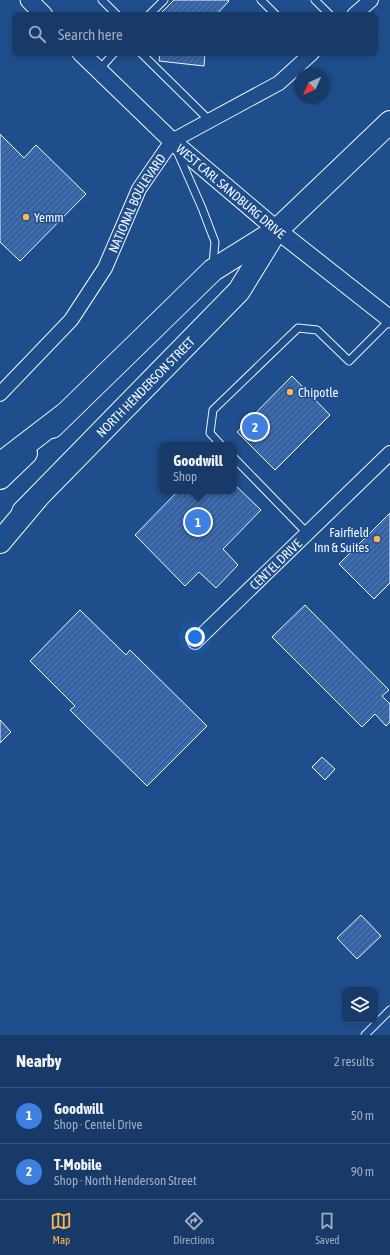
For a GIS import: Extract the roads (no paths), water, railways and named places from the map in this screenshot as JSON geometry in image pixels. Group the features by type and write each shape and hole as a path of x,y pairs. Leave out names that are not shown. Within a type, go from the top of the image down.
{"main road":[{"name":"NORTH HENDERSON STREET","path":"0,478 213,270 277,230 390,122"},
{"name":"NORTH HENDERSON STREET","path":"0,534 239,291 277,230"},
{"path":"0,464 65,414"},
{"path":"0,542 37,498"}],"street":[{"path":"29,0 41,12"},
{"path":"357,12 371,0"},
{"name":"WEST CARL SANDBURG DRIVE","path":"84,56 172,141 277,230 390,319"},
{"name":"NATIONAL BOULEVARD","path":"0,394 71,320 105,268 139,189 172,141 279,83 309,56"},
{"name":"CENTEL DRIVE","path":"195,642 390,453"}],"lane":[{"path":"102,0 114,12"},
{"path":"152,12 164,0"},
{"path":"261,0 273,12"},
{"path":"315,0 327,12"},
{"path":"98,71 111,56"},
{"path":"144,56 210,121"},
{"path":"172,141 202,208 215,242 213,270"},
{"path":"218,442 210,433 213,410 298,328 317,330 349,361 390,319"},
{"path":"237,461 307,533"},
{"path":"365,1035 390,1011"}],"place":[{"name":"Yemm","path":"26,217"},
{"name":"Chipotle","path":"290,392"},
{"name":"T-Mobile","path":"255,427"},
{"name":"Goodwill","path":"198,522"},
{"name":"Fairfield Inn & Suites","path":"377,539"}]}
